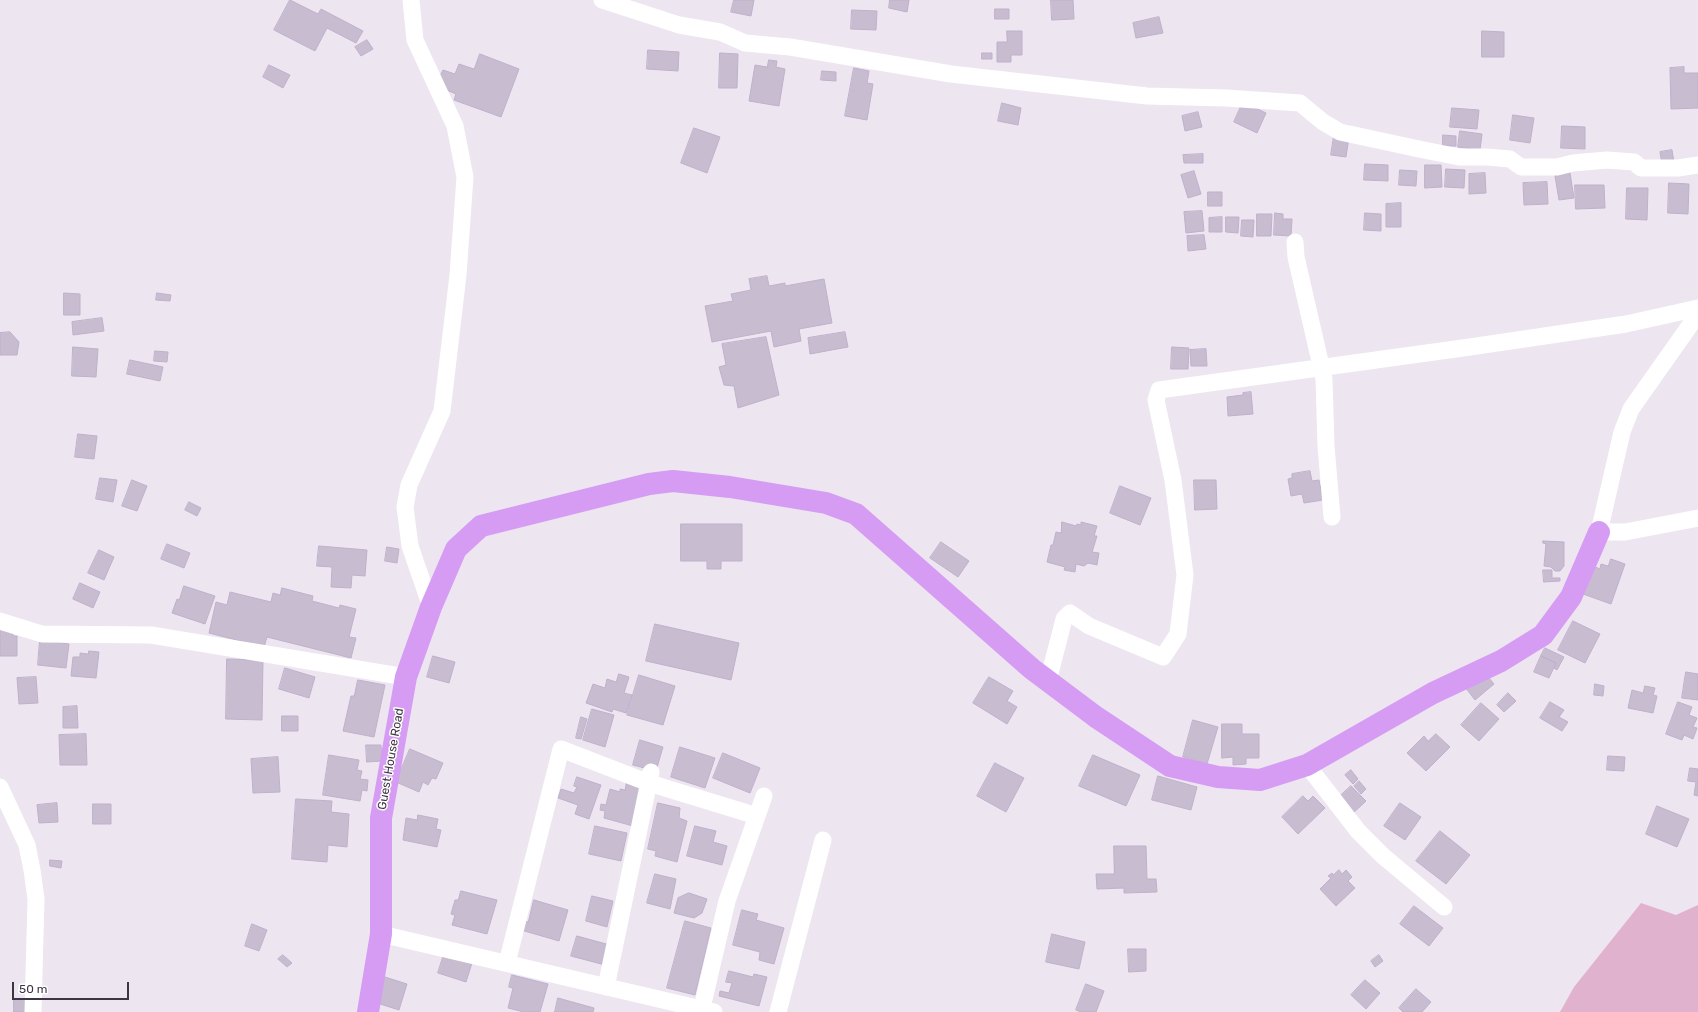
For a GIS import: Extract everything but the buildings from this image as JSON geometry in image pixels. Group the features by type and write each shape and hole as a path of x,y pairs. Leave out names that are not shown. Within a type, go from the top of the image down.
{"main road":[{"name":"Guest House Road","path":"368,1012 381,934 381,818 406,677 431,607 456,549 481,526 650,484 673,481 730,487 826,503 856,514 1026,664 1048,681"},
{"path":"1048,681 1096,717 1170,766 1218,777 1260,780 1307,765 1433,694 1501,661 1543,635 1572,597 1599,532"}],"street":[{"path":"411,0 415,40 455,126 465,177 458,275 442,411 409,485 405,507 410,546 431,607"},
{"path":"602,0 679,25 720,32 745,43 790,46 951,74 1147,96 1232,98 1300,104 1323,122 1340,132 1459,157 1510,159 1521,167 1557,167 1573,163 1607,160 1634,162 1640,168 1678,168 1698,165"},
{"path":"1295,242 1296,257 1324,379 1326,446 1332,517"},
{"path":"1048,681 1064,619 1070,613 1089,626 1163,657 1178,634 1185,575 1173,480 1156,400 1159,390 1626,324 1698,308"},
{"path":"1698,314 1631,410 1622,432 1599,532 1625,532 1698,518"},
{"path":"0,621 42,634 151,635 406,677"},
{"path":"507,963 561,749 650,777 757,816"},
{"path":"1307,765 1358,831 1383,856 1444,907"},
{"path":"606,987 650,777"},
{"path":"0,787 27,845 32,870 36,899 33,1012"},
{"path":"381,934 706,1011 726,901 764,796"},
{"path":"778,1012 823,840"}],"shaded area":[{"path":"1641,903 1676,915 1698,905 1698,1012 1560,1012 1574,987"}]}
